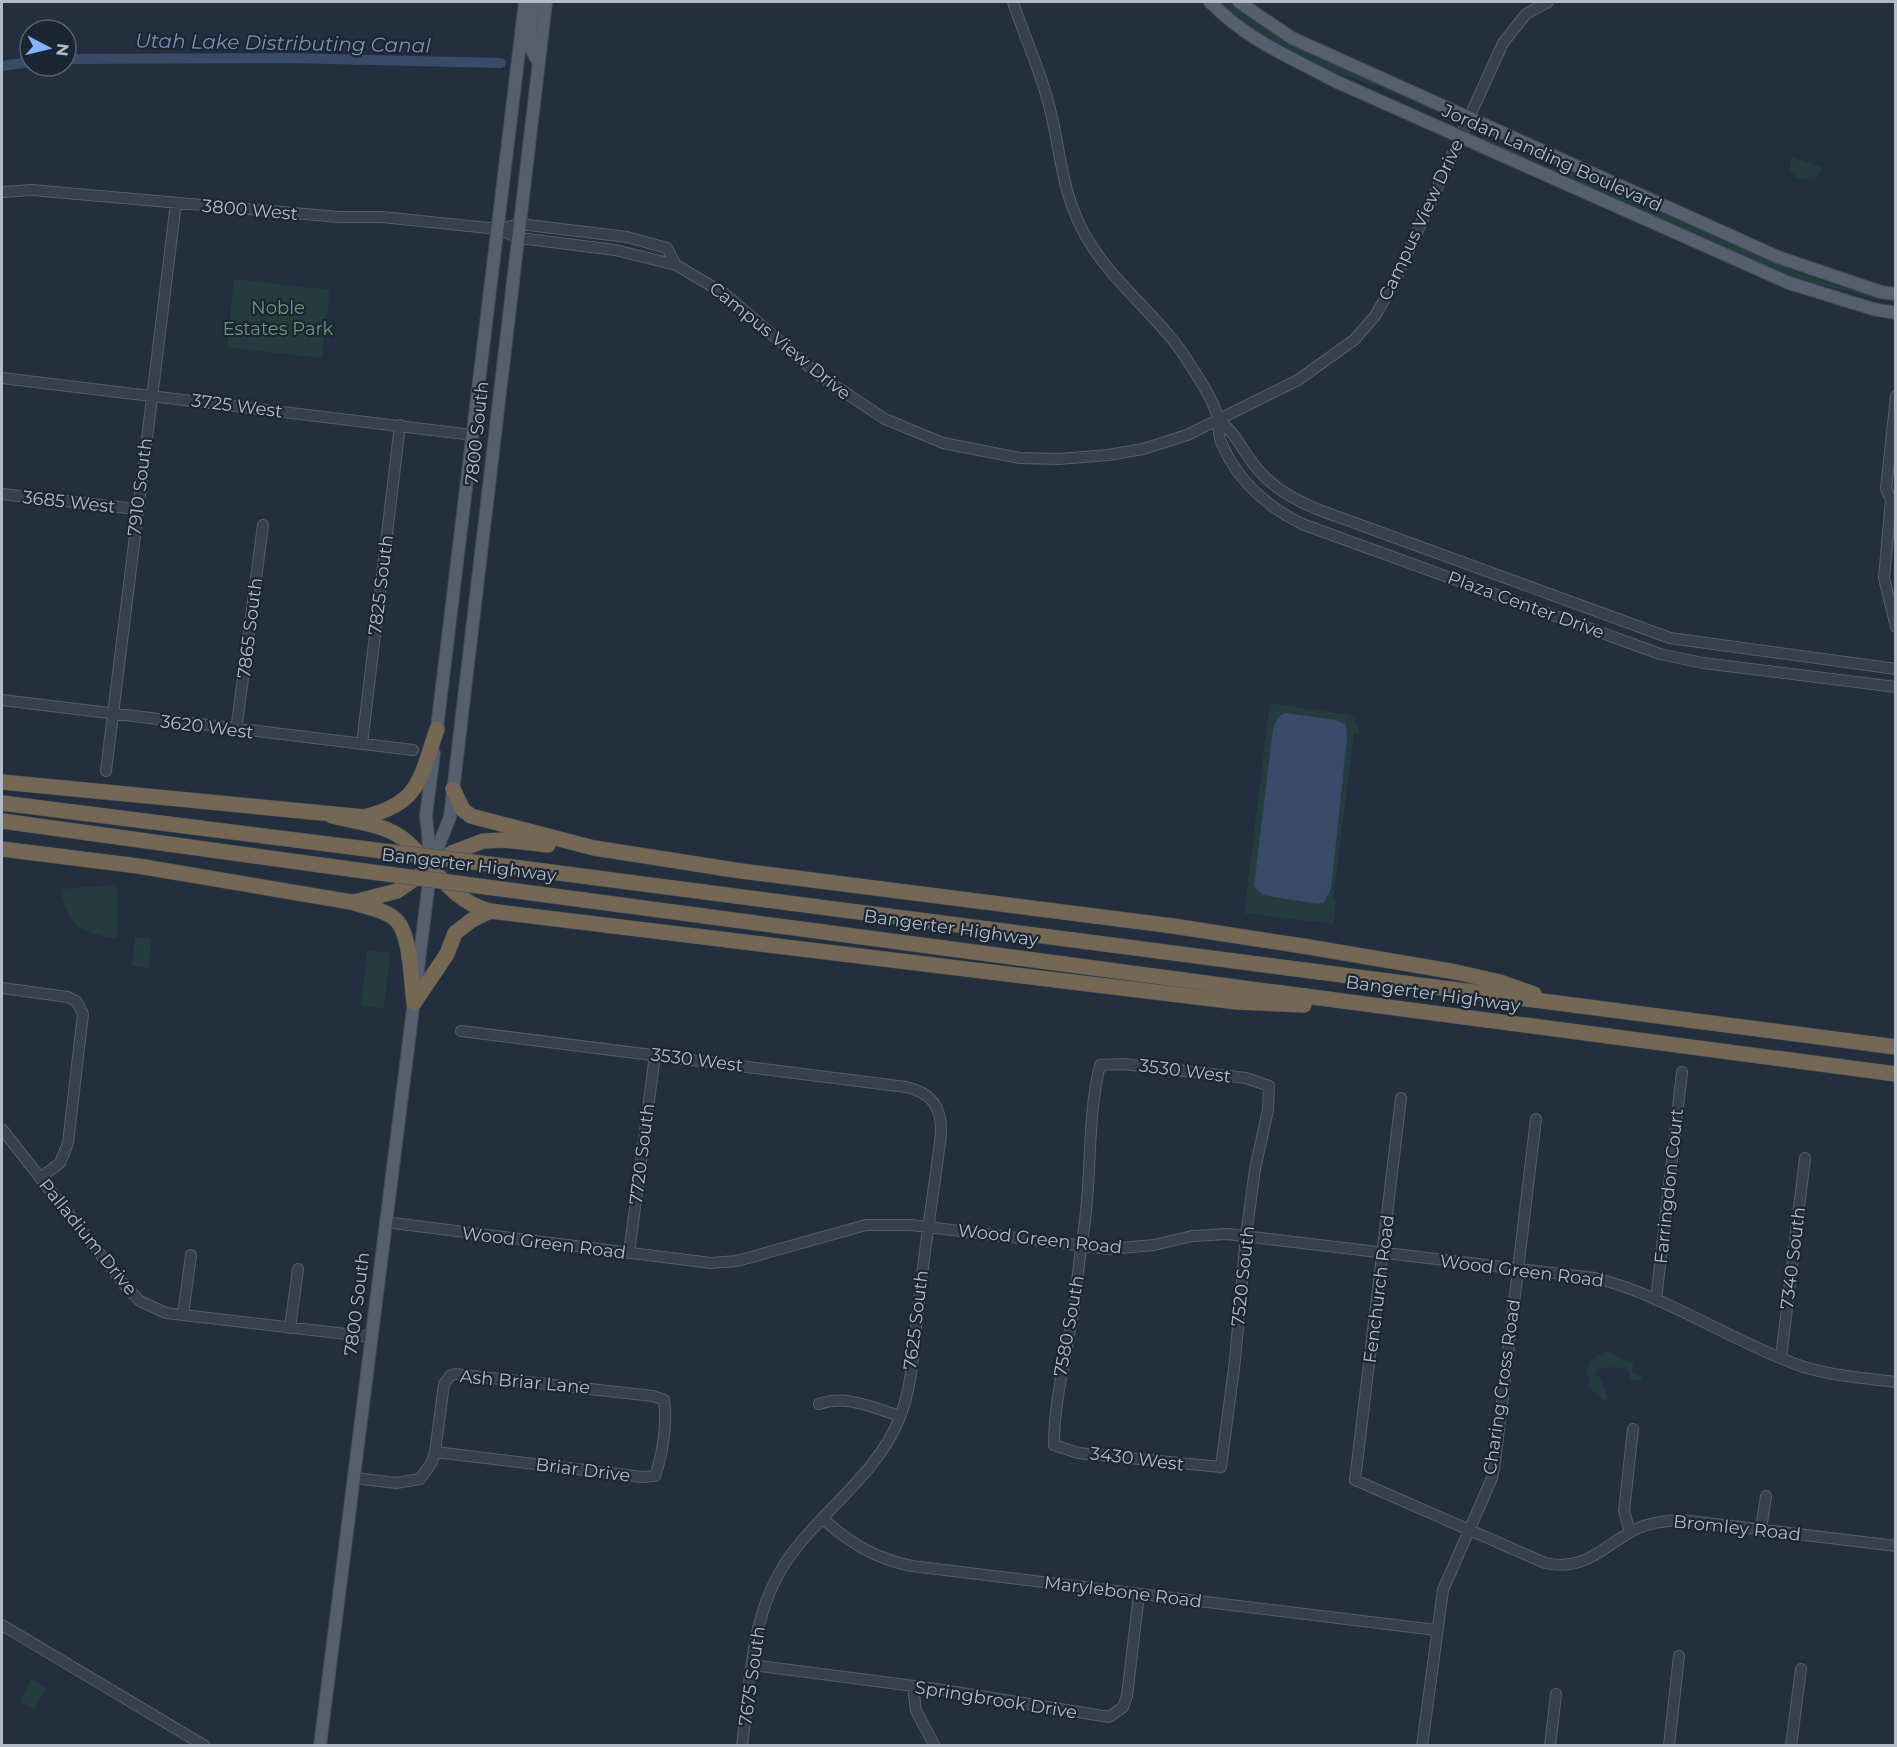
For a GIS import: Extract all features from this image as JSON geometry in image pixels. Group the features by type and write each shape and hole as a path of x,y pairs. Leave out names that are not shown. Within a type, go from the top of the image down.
{"highway":[{"path":"2,782 332,816 364,817 390,811 418,786 437,729"},
{"path":"453,789 463,810 471,816 594,848"},
{"name":"Bangerter Highway","path":"2,803 1896,1047"},
{"path":"332,816 389,830 405,840 460,898 490,911 1237,1002 1397,1009"},
{"name":"Bangerter Highway","path":"2,821 1896,1074"},
{"path":"351,902 397,891 452,853 483,841 505,840 594,848 753,873 1173,926 1321,949 1456,972 1500,982 1566,1005"},
{"path":"2,849 138,866 351,902 388,914 404,929 414,1003"},
{"path":"414,1003 447,954 455,933 472,920 490,911"}],"main road":[{"name":"7800 South","path":"320,1746 431,866 426,815 525,2"},
{"path":"534,2 529,38 532,55 539,62"},
{"name":"7800 South","path":"431,866 450,817 546,2"},
{"name":"Jordan Landing Boulevard","path":"1210,2 1246,33 1270,49 1460,136 1789,284 1873,309 1896,313"},
{"name":"Jordan Landing Boulevard","path":"1239,2 1292,38 1778,257 1881,292 1896,294"}],"street":[{"name":"Plaza Center Drive","path":"1013,2 1049,105 1063,182 1080,226 1119,284 1181,351 1212,403 1218,418 1219,439 1243,479 1270,506 1302,524 1660,654 1703,663 1896,687"},
{"name":"Campus View Drive","path":"498,230 519,238 615,250 676,265 725,294 849,398 907,430 943,443 1020,458 1081,458 1131,452 1188,435 1298,380 1354,340 1375,316 1395,281 1507,35 1534,5 1548,2"},
{"name":"3800 West","path":"2,192 32,190 339,217 382,217 498,230"},
{"name":"7910 South","path":"106,771 136,509 176,203"},
{"path":"498,230 520,224 644,240 667,248 676,265"},
{"name":"3725 West","path":"2,378 473,435"},
{"path":"1896,396 1886,489 1893,496 1884,578 1896,627"},
{"name":"Plaza Center Drive","path":"1218,418 1234,432 1246,455 1278,489 1310,507 1355,524 1670,638 1896,669"},
{"name":"7825 South","path":"362,744 400,425"},
{"name":"3685 West","path":"2,494 136,509"},
{"name":"7865 South","path":"236,730 263,525"},
{"name":"3620 West","path":"2,700 413,750"},
{"path":"2,988 59,994 77,1002 83,1018 69,1143 60,1163 40,1179"},
{"name":"3530 West","path":"461,1030 906,1087 921,1090 932,1097"},
{"name":"7720 South","path":"629,1253 655,1055"},
{"name":"3530 West","path":"1100,1065 1123,1064 1246,1078 1269,1086"},
{"name":"7580 South","path":"1054,1446 1057,1398 1072,1319 1089,1186 1091,1116 1100,1065"},
{"name":"Farringdon Court","path":"1656,1300 1682,1072"},
{"name":"7520 South","path":"1221,1467 1235,1360 1245,1236 1255,1169 1268,1110 1269,1086"},
{"name":"7625 South","path":"824,1519 868,1469 888,1440 900,1416 912,1361 941,1121 938,1107 932,1097"},
{"name":"Fenchurch Road","path":"1355,1480 1401,1098"},
{"name":"Charing Cross Road","path":"1422,1746 1443,1590 1492,1478 1495,1462 1536,1119"},
{"name":"Palladium Drive","path":"2,1129 133,1295 157,1310 372,1337"},
{"name":"7340 South","path":"1781,1358 1805,1158"},
{"name":"Wood Green Road","path":"385,1222 711,1263 736,1261 866,1225 888,1224 1081,1246 1128,1249 1208,1234 1245,1236 1595,1278 1626,1286 1781,1358 1823,1372 1896,1382"},
{"path":"183,1315 191,1255"},
{"path":"290,1328 298,1269"},
{"name":"Ash Briar Lane","path":"355,1478 412,1483 426,1473 435,1452 442,1390 446,1379 455,1374 653,1396 664,1400"},
{"name":"Briar Drive","path":"435,1452 642,1477 655,1476 666,1413 664,1400"},
{"path":"819,1404 831,1400 848,1400 900,1416"},
{"path":"1630,1532 1624,1511 1633,1428"},
{"name":"3430 West","path":"1054,1446 1078,1452 1221,1467"},
{"name":"Bromley Road","path":"1355,1480 1545,1563 1557,1565 1568,1566 1586,1560 1630,1532 1648,1524 1682,1520 1895,1542"},
{"path":"1761,1529 1766,1496"},
{"name":"Marylebone Road","path":"824,1519 854,1544 894,1562 1436,1630"},
{"name":"7675 South","path":"742,1746 760,1620 772,1586 786,1562 824,1519"},
{"name":"Springbrook Drive","path":"752,1665 913,1686 1109,1717 1123,1707 1127,1696 1139,1594"},
{"path":"2,1625 205,1746"},
{"path":"1669,1746 1679,1656"},
{"path":"1791,1746 1801,1669"},
{"path":"913,1686 916,1711 935,1746"},
{"path":"1550,1746 1556,1695"}],"green space":[{"path":"1218,2 1230,2 1246,16 1282,38 1446,114 1445,116 1381,87 1341,75 1281,49 1230,14"},
{"path":"1483,137 1549,167 1586,177 1794,271 1852,290 1893,299 1892,302 1783,276 1482,140"},
{"path":"1791,157 1823,167 1814,180 1797,179 1790,170"},
{"name":"Noble Estates Park","path":"234,279 330,290 322,358 227,347"},
{"path":"1270,703 1349,715 1356,719 1360,733 1354,733 1333,899 1336,900 1334,924 1244,913"},
{"path":"113,885 117,888 117,938 94,934 78,926 67,911 61,889"},
{"path":"135,937 151,939 149,968 132,966"},
{"path":"367,950 390,953 384,1008 361,1006"},
{"path":"1605,1351 1633,1362 1632,1372 1642,1377 1641,1380 1631,1381 1628,1370 1618,1367 1597,1369 1595,1375 1601,1378 1608,1399 1603,1400 1587,1385 1590,1380 1586,1373 1590,1361"},
{"path":"31,1680 46,1688 34,1710 19,1702"}],"water":[{"path":"1285,713 1336,720 1346,725 1347,739 1331,889 1324,902 1318,904 1263,895 1254,886 1273,728 1278,717"}],"waterway":[{"name":"Utah Lake Distributing Canal","path":"78,59 286,58 501,63"},
{"name":"Utah Lake Distributing Canal","path":"2,66 18,64"}]}
